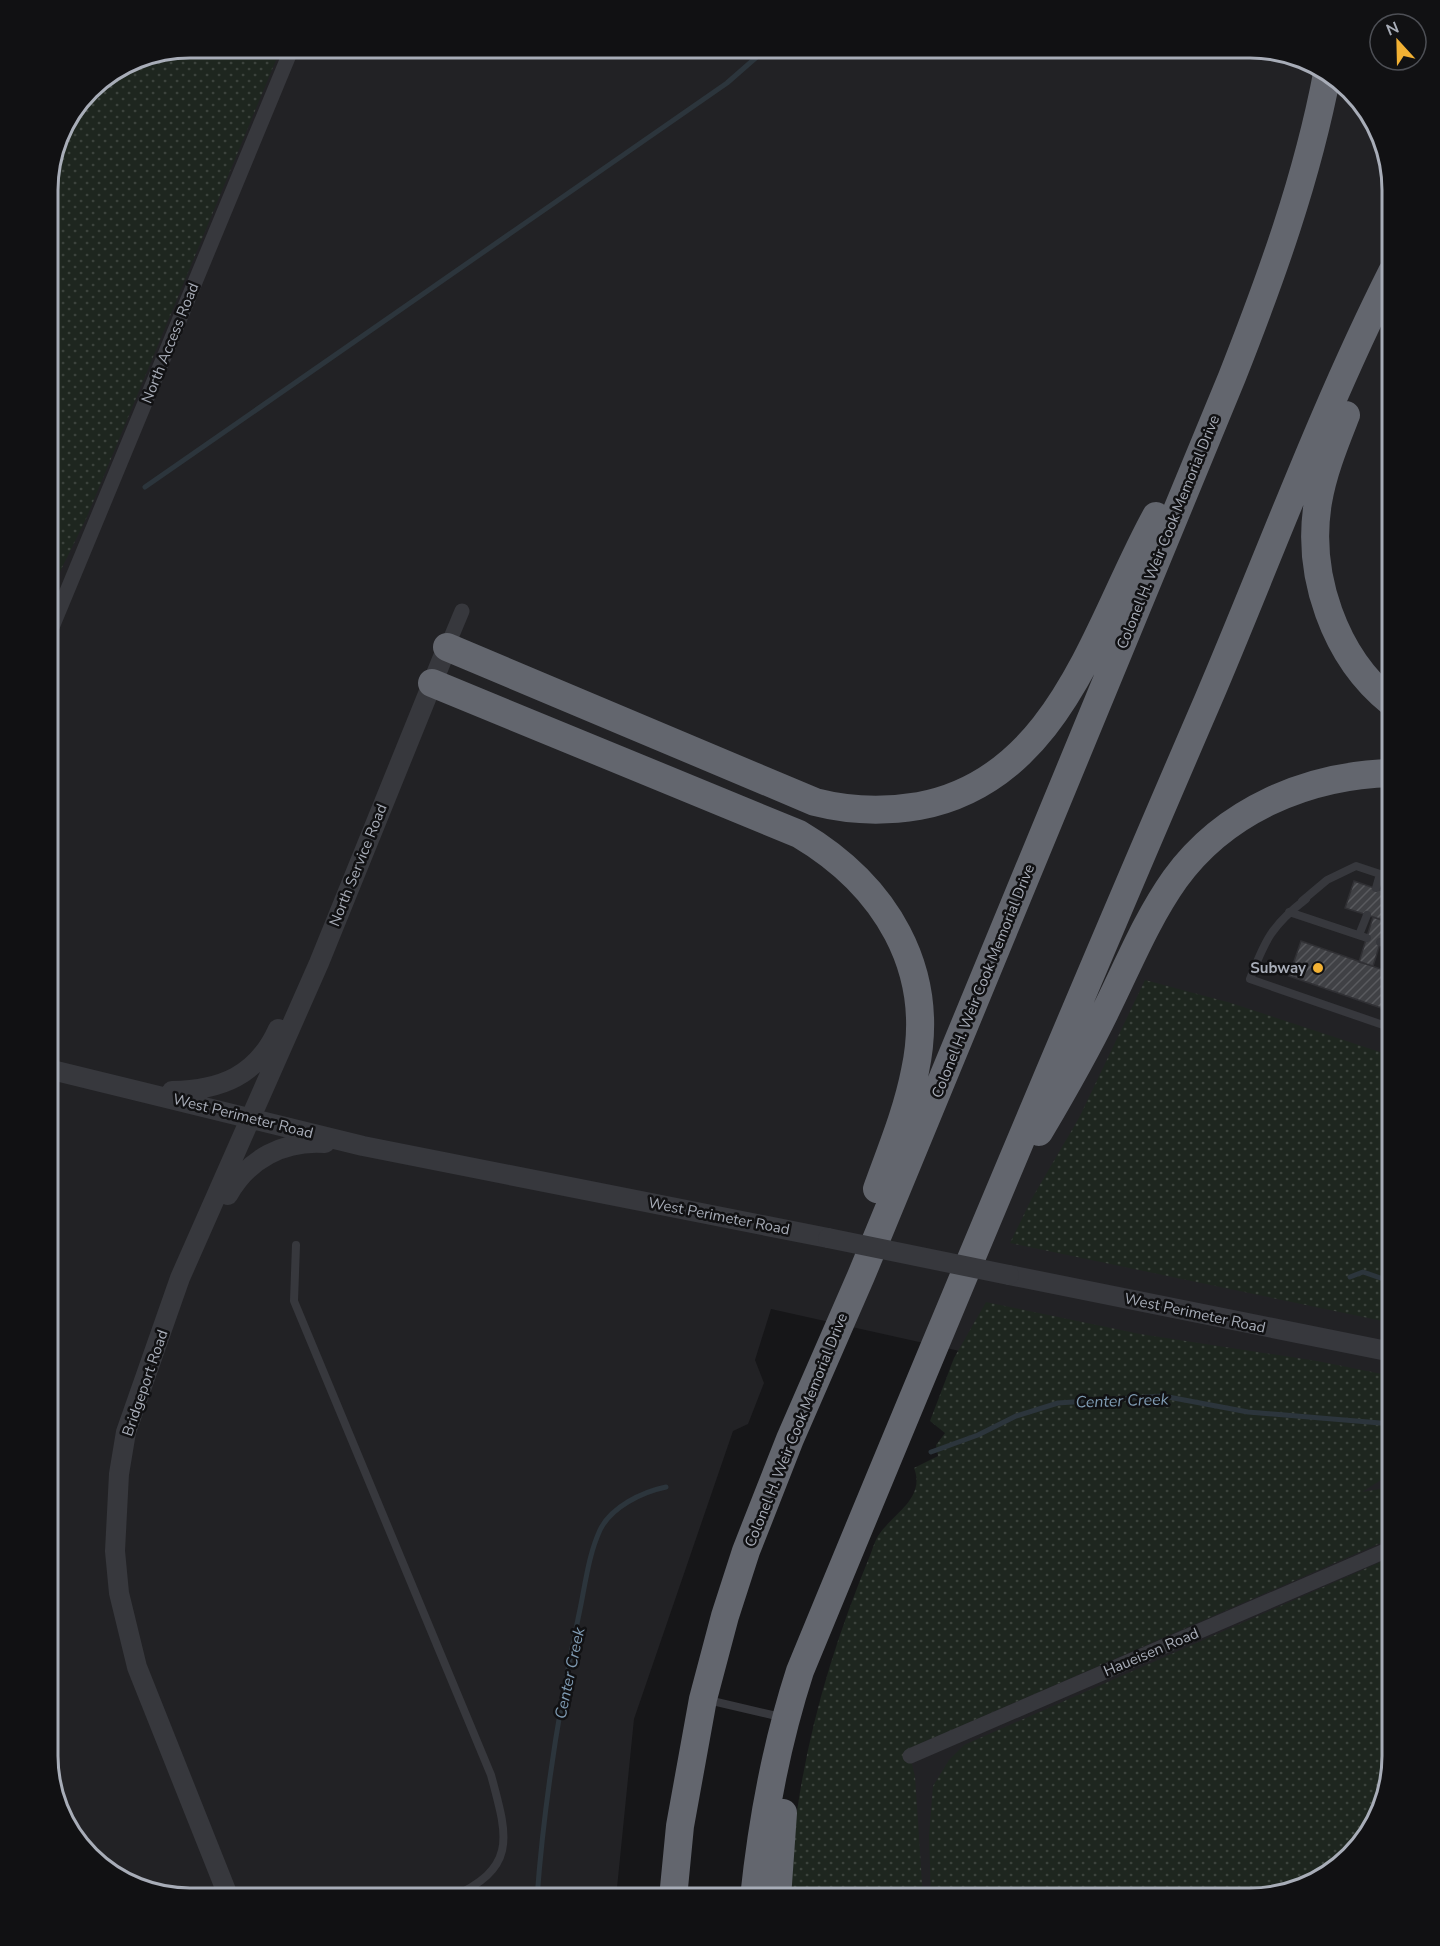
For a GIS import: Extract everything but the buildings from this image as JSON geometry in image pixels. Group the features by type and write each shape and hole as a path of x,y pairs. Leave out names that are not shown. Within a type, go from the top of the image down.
{"highway":[{"name":"Colonel H. Weir Cook Memorial Drive","path":"674,1888 682,1815 703,1699 743,1561 790,1438 861,1276 1232,377 1270,279 1298,194 1325,83"},
{"path":"755,1888 765,1808 800,1671 1336,391 1382,293"},
{"path":"1382,325 1336,442 1318,500 1315,526 1318,573 1334,625 1361,671 1382,693"},
{"path":"447,647 815,802 870,810 907,808 948,799 968,790 1010,764 1029,746 1061,706 1151,524 1232,377"},
{"path":"432,683 799,834 830,853 857,876 880,904 898,934 916,988 920,1024 916,1070 895,1140 843,1273 790,1438"},
{"path":"988,1219 1067,1085 1163,899 1195,857 1232,824 1282,796 1352,775 1382,774"},
{"path":"778,1888 781,1830 806,1700 861,1522"}],"street":[{"name":"North Access Road","path":"59,611 287,58"},
{"name":"North Service Road","path":"252,1118 319,963 462,611"},
{"path":"147,1091 207,1089 225,1084 250,1070 274,1040 282,1022 319,963"},
{"name":"West Perimeter Road","path":"58,1071 147,1091 363,1146 1382,1350"},
{"name":"Bridgeport Road","path":"225,1888 137,1667 119,1593 115,1551 118,1474 126,1432 198,1233 252,1118"},
{"path":"166,1322 236,1182 250,1166 276,1150 300,1144 363,1146"},
{"name":"Haueisen Road","path":"910,1756 1382,1552"}],"lane":[{"path":"1376,888 1380,874 1356,866 1342,871 1289,912 1265,939 1250,979 1382,1025"},
{"path":"1289,912 1306,899"},
{"path":"1289,912 1363,936 1367,915"},
{"path":"296,1245 294,1301 491,1775 504,1822 503,1851 492,1873 472,1888"},
{"path":"703,1699 786,1719"}],"shaded area":[{"path":"191,58 1258,59 1275,61 1300,69 1330,86 1343,97 1359,117 1374,148 1379,165 1382,191 1382,1755 1379,1781 1368,1814 1349,1842 1323,1865 1300,1877 1266,1886 1249,1888 877,1888 880,1843 1058,1373 771,1309 755,1360 764,1383 748,1424 733,1431 634,1719 617,1888 191,1888 174,1886 140,1877 110,1860 97,1849 81,1829 66,1798 61,1781 58,1755 59,182 63,157 72,132 91,104 110,86 125,76 165,61"},
{"path":"191,58 277,58 86,519 59,574 59,182 63,157 72,132 86,110 104,91 132,72 148,66 165,61"},
{"path":"1145,980 1231,1003 1382,1053 1382,1321 1010,1243 1031,1200 1079,1118"},
{"path":"986,1302 1140,1334 1317,1361 1382,1374 1382,1479 1362,1492 1382,1489 1382,1542 908,1749 915,1776 922,1888 789,1888 805,1764 814,1722 839,1638 877,1538 912,1497 916,1479 914,1468 938,1456 936,1445 945,1433 930,1421 954,1358"},
{"path":"1382,1561 1382,1755 1379,1781 1368,1814 1359,1829 1336,1855 1308,1874 1283,1883 1249,1888 931,1888 929,1836 933,1786 949,1760 964,1745"}],"waterway":[{"path":"145,487 727,83 755,59"},
{"path":"1350,1277 1363,1272 1382,1279"},
{"name":"Center Creek","path":"931,1452 978,1435 1016,1416 1058,1403 1163,1396 1248,1412 1382,1423"},
{"name":"Center Creek","path":"538,1888 548,1791 559,1720 592,1550 605,1522 619,1508 637,1497 666,1487"}],"place":[{"name":"Subway","path":"1318,968"}]}
